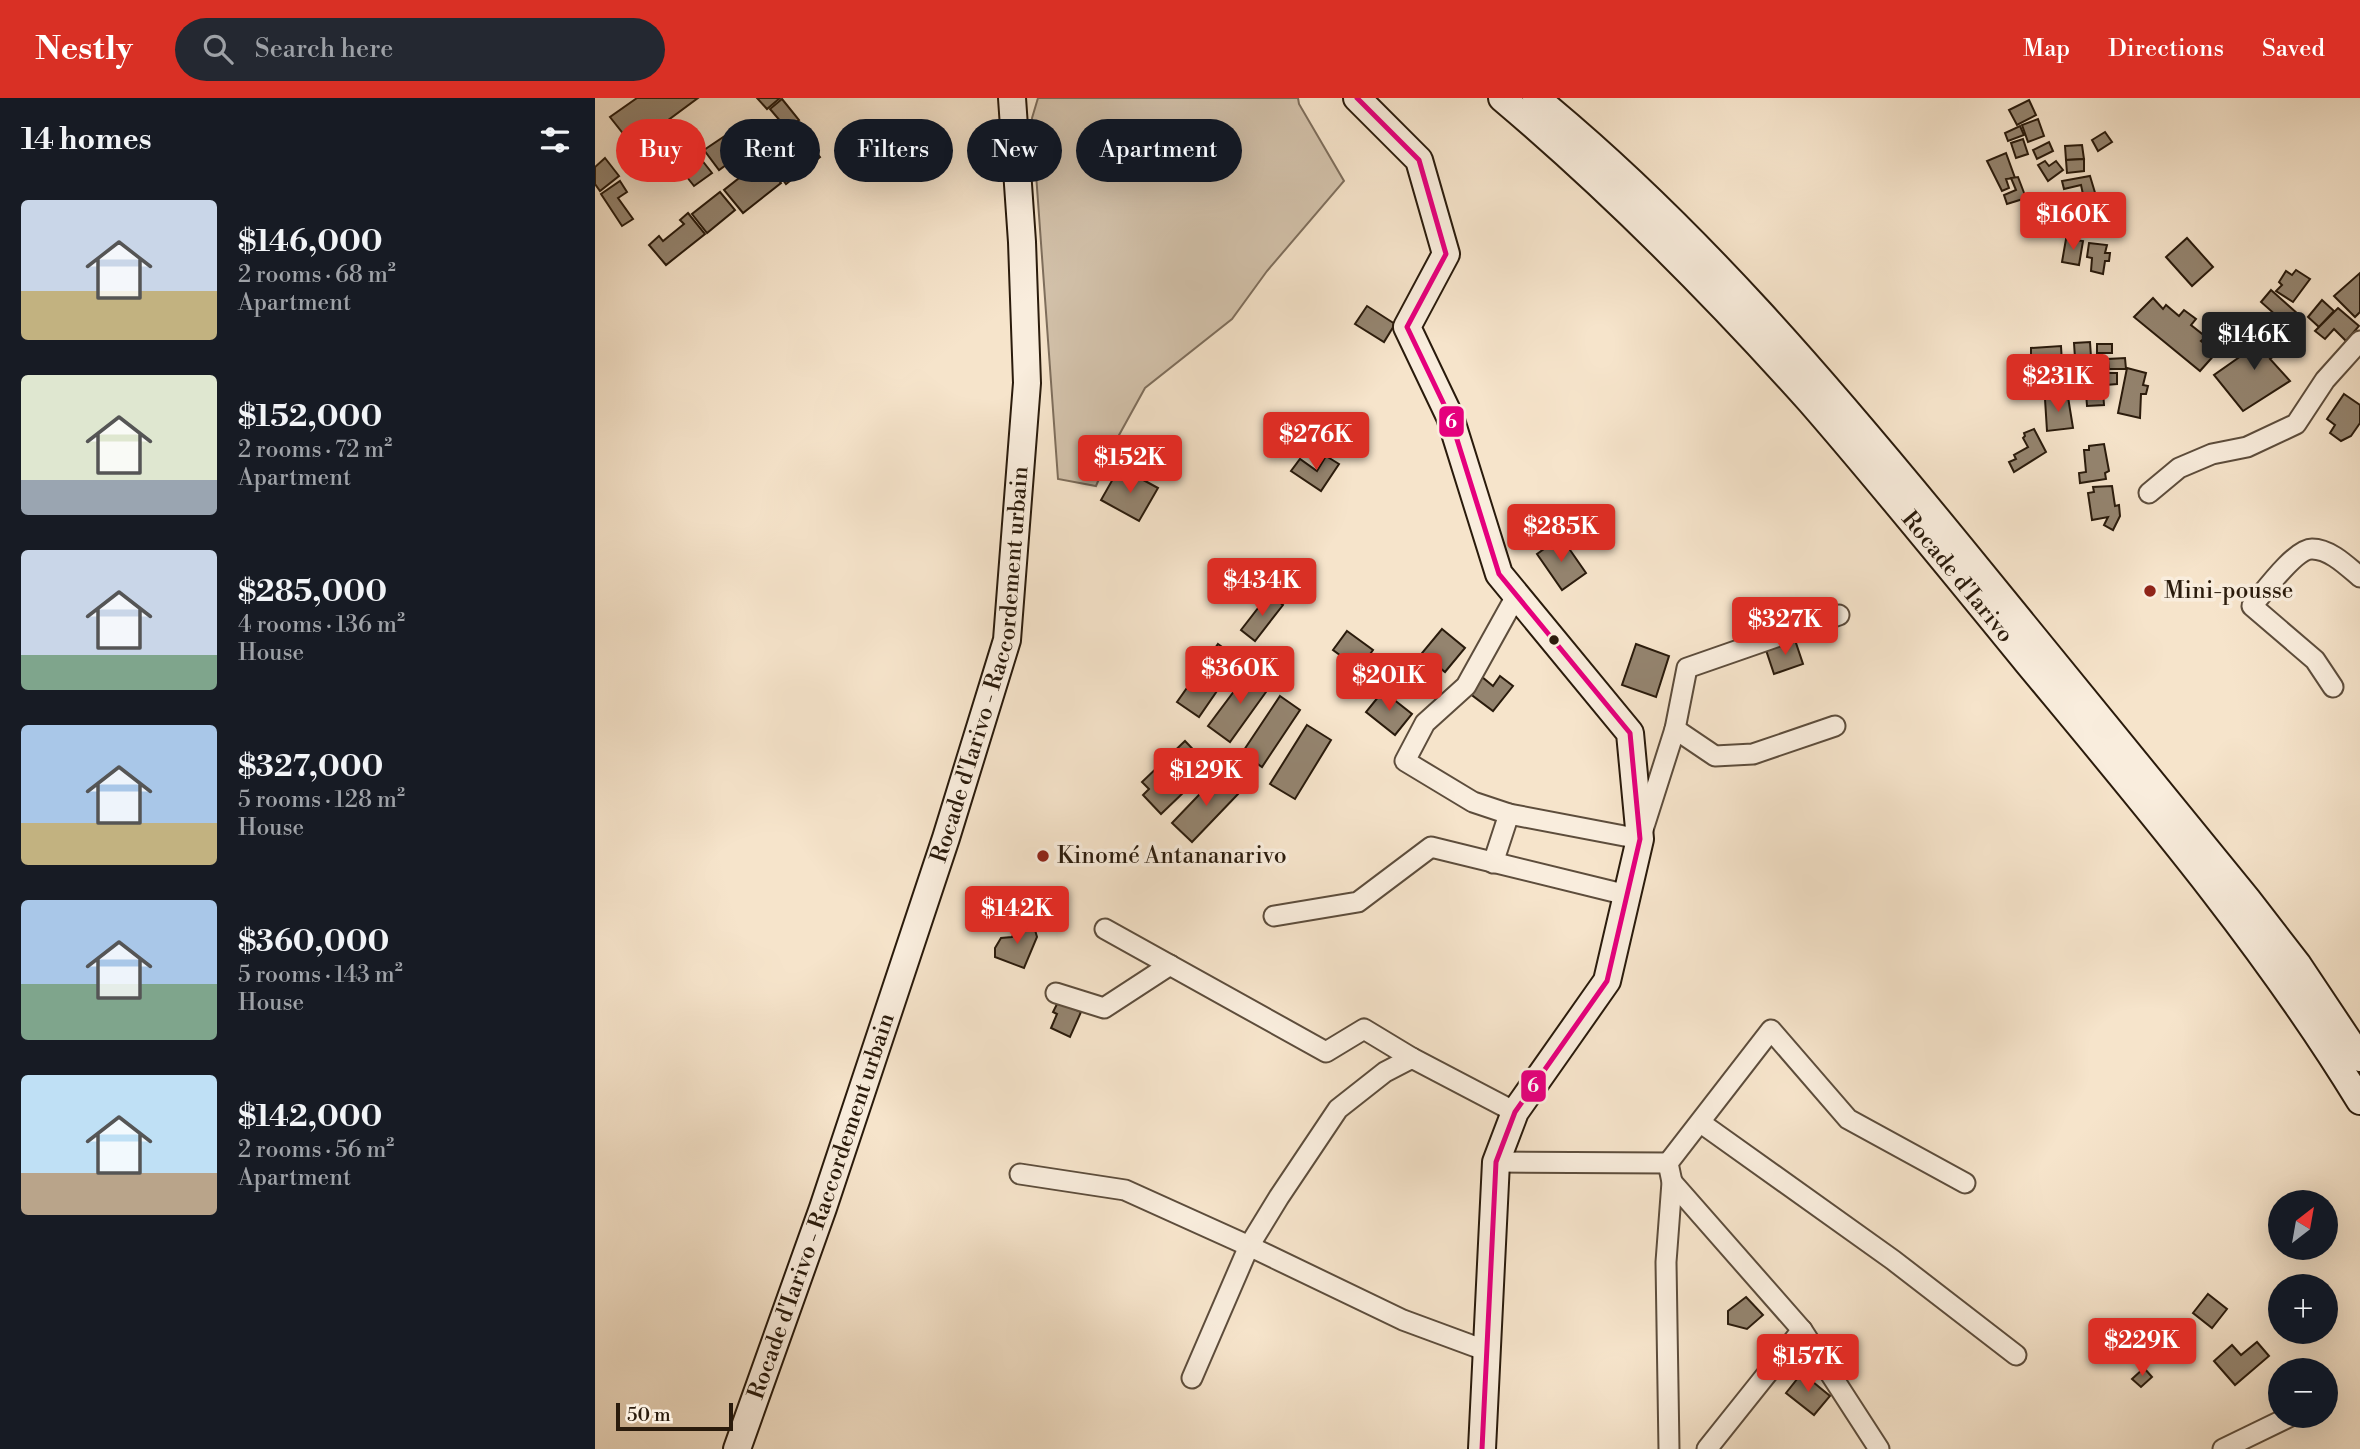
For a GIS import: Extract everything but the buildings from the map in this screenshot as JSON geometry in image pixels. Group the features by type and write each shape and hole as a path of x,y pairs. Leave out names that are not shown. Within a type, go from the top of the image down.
{"main road":[{"name":"Rocade d'Iarivo - Raccordement urbain","path":"737,1449 823,1208 965,780 1007,640 1027,383 1022,242 1012,98"},
{"path":"1357,98 1419,160 1446,254 1407,327 1450,417 1499,574 1630,733 1640,839 1607,982 1515,1112 1496,1161 1482,1449"},
{"name":"Rocade d'Iarivo","path":"1502,98 1552,140 1641,225 1809,401 2215,893 2303,1012 2360,1101"},
{"name":"Rocade d'Iarivo","path":"1537,98 1633,185 1697,248 1820,377 2247,899 2298,965 2360,1058"}],"street":[{"path":"2149,493 2179,468 2212,454 2247,447 2295,424 2325,380 2360,341"},
{"path":"2333,687 2315,660 2252,606 2300,552 2313,549 2336,558 2360,577"},
{"path":"1516,596 1466,686 1425,723 1405,761 1473,802 1509,814 1640,839 1675,729 1687,668 1839,615"},
{"path":"1675,729 1715,756 1753,754 1835,726"},
{"path":"1493,863 1509,814"},
{"path":"1274,916 1357,902 1431,847 1627,895"},
{"path":"1105,929 1326,1052 1364,1029 1412,1058 1515,1112"},
{"path":"1056,993 1104,1008 1170,965"},
{"path":"1668,1163 1771,1030 1848,1119 1965,1183"},
{"path":"1192,1378 1249,1247 1338,1109 1385,1072 1412,1058"},
{"path":"1701,1123 1893,1260 2016,1355"},
{"path":"1496,1161 1668,1163"},
{"path":"1668,1163 1672,1182 1666,1262 1669,1449"},
{"path":"1020,1174 1125,1190 1403,1320 1486,1351"},
{"path":"1672,1182 1802,1330 1879,1449"},
{"path":"1707,1449 1802,1330"},
{"path":"2223,1449 2268,1427"}],"shaded area":[{"path":"1038,98 1298,98 1344,181 1267,271 1232,319 1145,388 1113,446 1096,486 1058,479 1037,182 1062,182 1062,119 1032,118"}],"transit line":[{"name":"6","path":"1357,98 1419,160 1446,254 1407,327 1450,417 1499,574 1630,733 1640,839 1607,981 1515,1112 1496,1162 1482,1449"}],"place":[{"name":"Mini-pousse","path":"2150,591"},
{"name":"Kinomé Antananarivo","path":"1043,856"}]}
